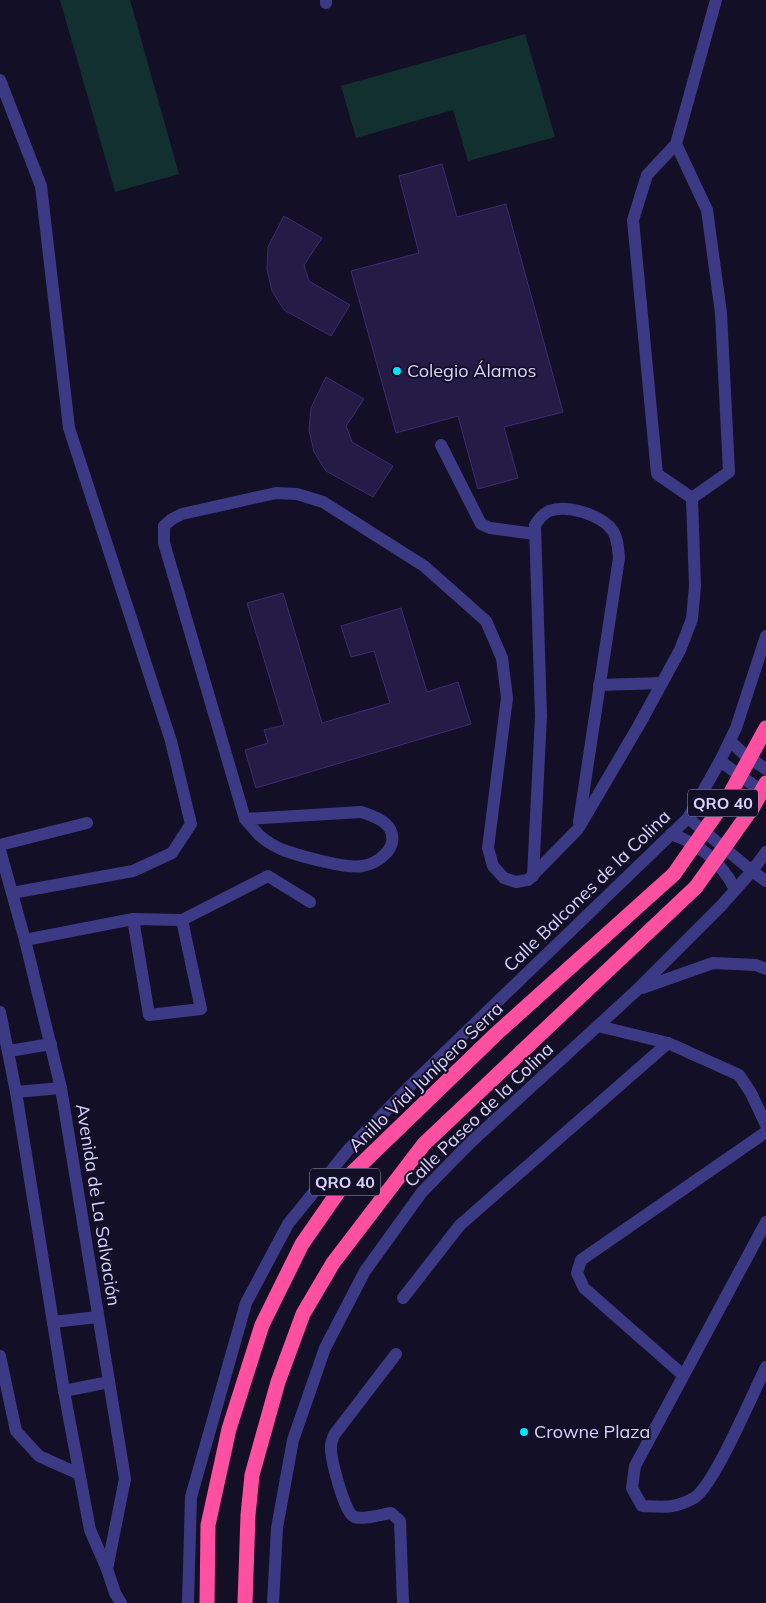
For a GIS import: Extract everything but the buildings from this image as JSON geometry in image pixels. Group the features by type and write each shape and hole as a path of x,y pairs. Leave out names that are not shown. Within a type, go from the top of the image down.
{"highway":[{"name":"Anillo Vial Junípero Serra","path":"207,1603 208,1525 230,1429 262,1325 302,1244 350,1175 497,1033 674,874 730,794 766,728"},
{"name":"QRO 40","path":"245,1603 248,1516 252,1475 278,1382 303,1314 333,1263 424,1144 696,887 753,807 766,784"}],"street":[{"path":"692,498 657,474 634,220 647,176 676,144 716,0"},
{"path":"0,80 41,186 69,428 171,741 191,824 172,853 133,871 12,893"},
{"path":"676,144 707,210 721,313 729,472 692,498"},
{"path":"441,445 482,524 490,528 535,534"},
{"path":"245,819 361,812 373,815 387,826 390,830 392,842 386,855 374,863 360,867 343,866 282,850 260,837 245,819 164,543 164,526 172,519 182,514 276,493 297,494 323,502 424,566 486,621 502,658 507,698 488,848 493,866 504,878 516,882 528,880 533,876 578,829 680,650 692,619 695,586 692,498"},
{"path":"533,876 541,716 535,534 536,525 540,517 558,509 591,514 612,530 618,542 619,558 578,829"},
{"name":"Calle Balcones de la Colina","path":"188,1603 191,1497 246,1303 288,1224 348,1150 410,1086 688,818 736,728 766,636"},
{"path":"600,685 662,683"},
{"path":"730,741 746,756 766,769"},
{"path":"720,761 766,794"},
{"path":"688,818 766,881"},
{"path":"0,845 87,823"},
{"path":"671,834 684,838 708,853 719,864 735,889"},
{"name":"Avenida de La Salvación","path":"0,850 25,940 61,1088 125,1479 107,1570"},
{"name":"Calle Paseo de la Colina","path":"273,1603 277,1528 293,1440 325,1348 365,1271 422,1192 470,1143 638,990 752,871 766,852"},
{"path":"25,940 134,919 182,920 268,876 310,902"},
{"path":"134,919 149,1015 201,1009 182,920"},
{"path":"638,990 714,963 756,965 766,969"},
{"path":"0,1012 16,1092 64,1391 90,1530 115,1593 121,1603"},
{"path":"598,1026 668,1043 739,1076 751,1093 766,1125"},
{"path":"403,1298 460,1225 668,1043"},
{"path":"9,1052 51,1044"},
{"path":"16,1092 61,1088"},
{"path":"683,1375 584,1288 576,1273 581,1260 766,1132"},
{"path":"766,1222 635,1466 632,1488 642,1506 672,1508 696,1497 715,1473 766,1367"},
{"path":"53,1322 98,1317"},
{"path":"396,1354 334,1434 331,1446 332,1458 344,1499 352,1516 358,1518 391,1513 400,1521 403,1603"},
{"path":"0,1356 16,1431 39,1456 79,1474"},
{"path":"64,1391 109,1382"}],"green space":[{"path":"60,0 130,0 179,174 115,192"},
{"path":"525,34 555,137 468,161 453,110 356,138 341,86"}],"place":[{"name":"Colegio Álamos","path":"397,371"},
{"name":"Crowne Plaza","path":"524,1432"}]}
